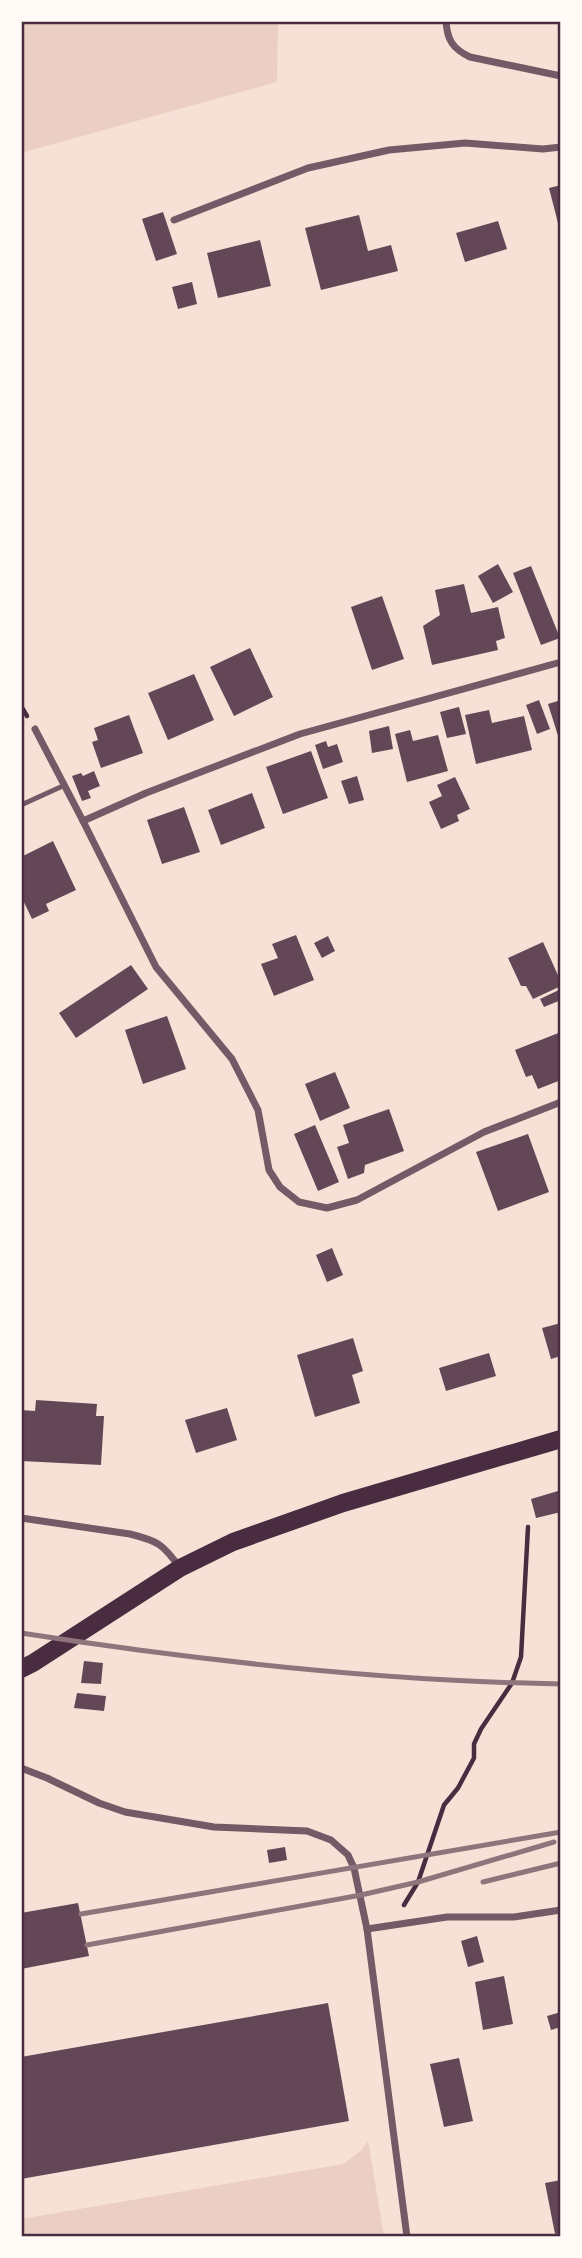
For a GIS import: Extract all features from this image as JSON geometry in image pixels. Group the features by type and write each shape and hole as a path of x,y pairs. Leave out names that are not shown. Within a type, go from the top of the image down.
{"main road":[{"path":"21,1669 180,1568 233,1542 343,1503 561,1439"}],"street":[{"path":"446,21 447,33 457,50 470,57 561,76"},
{"path":"174,220 307,168 389,150 465,144 543,149 561,147"},
{"path":"83,821 146,793 300,734 561,662"},
{"path":"36,729 156,967 232,1059 258,1110 269,1170 280,1187 299,1202 327,1208 357,1200 484,1132 561,1102"},
{"path":"21,1518 145,1538 166,1548 180,1568"},
{"path":"21,1768 125,1812 214,1827 293,1829 320,1834 348,1855 354,1868 367,1929 407,2237"},
{"path":"367,1929 447,1917 514,1917 561,1910"}],"lane":[{"path":"21,805 65,785"}],"path":[{"path":"401,1923 404,1904 418,1882 444,1805 458,1788 474,1758 474,1744 512,1683 521,1657 528,1527"}],"shaded area":[{"path":"21,21 274,21 278,25 277,82 21,153"},
{"path":"368,2140 384,2237 21,2237 21,2219 343,2164 362,2150"}],"building":[{"path":"561,185 561,231 560,231 549,188"},
{"path":"163,212 177,254 156,261 142,219"},
{"path":"359,215 368,251 391,245 398,271 321,290 305,228"},
{"path":"498,221 507,249 465,262 456,233"},
{"path":"260,240 271,286 218,298 207,253"},
{"path":"192,282 197,304 178,309 172,287"},
{"path":"498,564 513,592 493,603 478,576"},
{"path":"531,566 560,638 541,645 513,573"},
{"path":"464,584 471,613 498,607 505,638 496,641 498,650 432,665 423,626 440,615 435,590"},
{"path":"382,596 404,659 372,670 351,607"},
{"path":"250,648 273,697 234,716 210,667"},
{"path":"194,674 214,720 168,740 148,693"},
{"path":"539,700 550,729 537,734 526,705"},
{"path":"561,700 561,742 560,742 548,704"},
{"path":"459,707 466,734 447,738 440,712"},
{"path":"489,710 492,723 524,716 532,750 476,764 465,715"},
{"path":"129,715 143,753 101,768 92,742 98,740 94,728"},
{"path":"389,726 393,749 372,753 369,731"},
{"path":"410,730 413,741 438,735 448,771 407,782 395,734"},
{"path":"326,741 328,747 337,744 343,762 323,769 315,745"},
{"path":"311,751 328,798 283,814 266,767"},
{"path":"94,771 100,786 88,791 91,798 82,801 72,776 81,773 83,776"},
{"path":"357,776 364,800 349,804 341,781"},
{"path":"455,777 470,809 457,815 459,821 441,829 429,802 442,796 437,785"},
{"path":"252,793 265,828 221,845 208,810"},
{"path":"184,807 200,852 162,864 147,820"},
{"path":"53,841 76,890 46,904 49,911 32,919 21,896 21,857"},
{"path":"296,935 314,980 274,996 261,964 278,958 272,944"},
{"path":"328,936 335,951 322,958 314,943"},
{"path":"543,942 561,986 533,999 526,986 521,986 508,958"},
{"path":"131,965 148,989 76,1038 59,1013"},
{"path":"561,989 561,1000 544,1007 540,999"},
{"path":"167,1016 186,1069 143,1084 125,1030"},
{"path":"561,1032 561,1080 538,1089 532,1075 526,1077 515,1050"},
{"path":"335,1072 350,1108 320,1121 305,1084"},
{"path":"389,1109 404,1151 365,1165 364,1173 348,1179 337,1147 349,1143 343,1125"},
{"path":"315,1125 339,1182 318,1191 294,1134"},
{"path":"528,1134 549,1192 498,1211 476,1152"},
{"path":"332,1248 343,1275 327,1282 316,1255"},
{"path":"561,1323 561,1356 551,1359 542,1328"},
{"path":"353,1338 363,1371 352,1375 360,1403 315,1417 297,1355"},
{"path":"489,1353 496,1376 446,1391 439,1368"},
{"path":"36,1400 97,1404 96,1416 104,1416 101,1465 21,1461 21,1410 35,1411"},
{"path":"227,1408 237,1440 196,1453 185,1420"},
{"path":"558,1491 561,1512 536,1518 531,1499"},
{"path":"84,1661 103,1663 101,1684 81,1683"},
{"path":"77,1693 106,1696 104,1711 74,1708"},
{"path":"285,1847 287,1860 269,1863 267,1850"},
{"path":"78,1903 89,1956 21,1969 21,1913"},
{"path":"477,1936 484,1962 468,1967 461,1941"},
{"path":"504,1976 513,2024 483,2030 475,1982"},
{"path":"328,2003 349,2121 21,2179 21,2057"},
{"path":"561,2012 561,2027 551,2030 547,2016"},
{"path":"459,2058 473,2121 444,2127 430,2064"},
{"path":"561,2180 561,2233 555,2234 545,2183"}],"railway":[{"path":"21,1633 290,1668 425,1679 561,1684"},
{"path":"81,1914 561,1832"},
{"path":"87,1945 361,1895 418,1882 554,1842"},
{"path":"483,1882 561,1863"}]}
